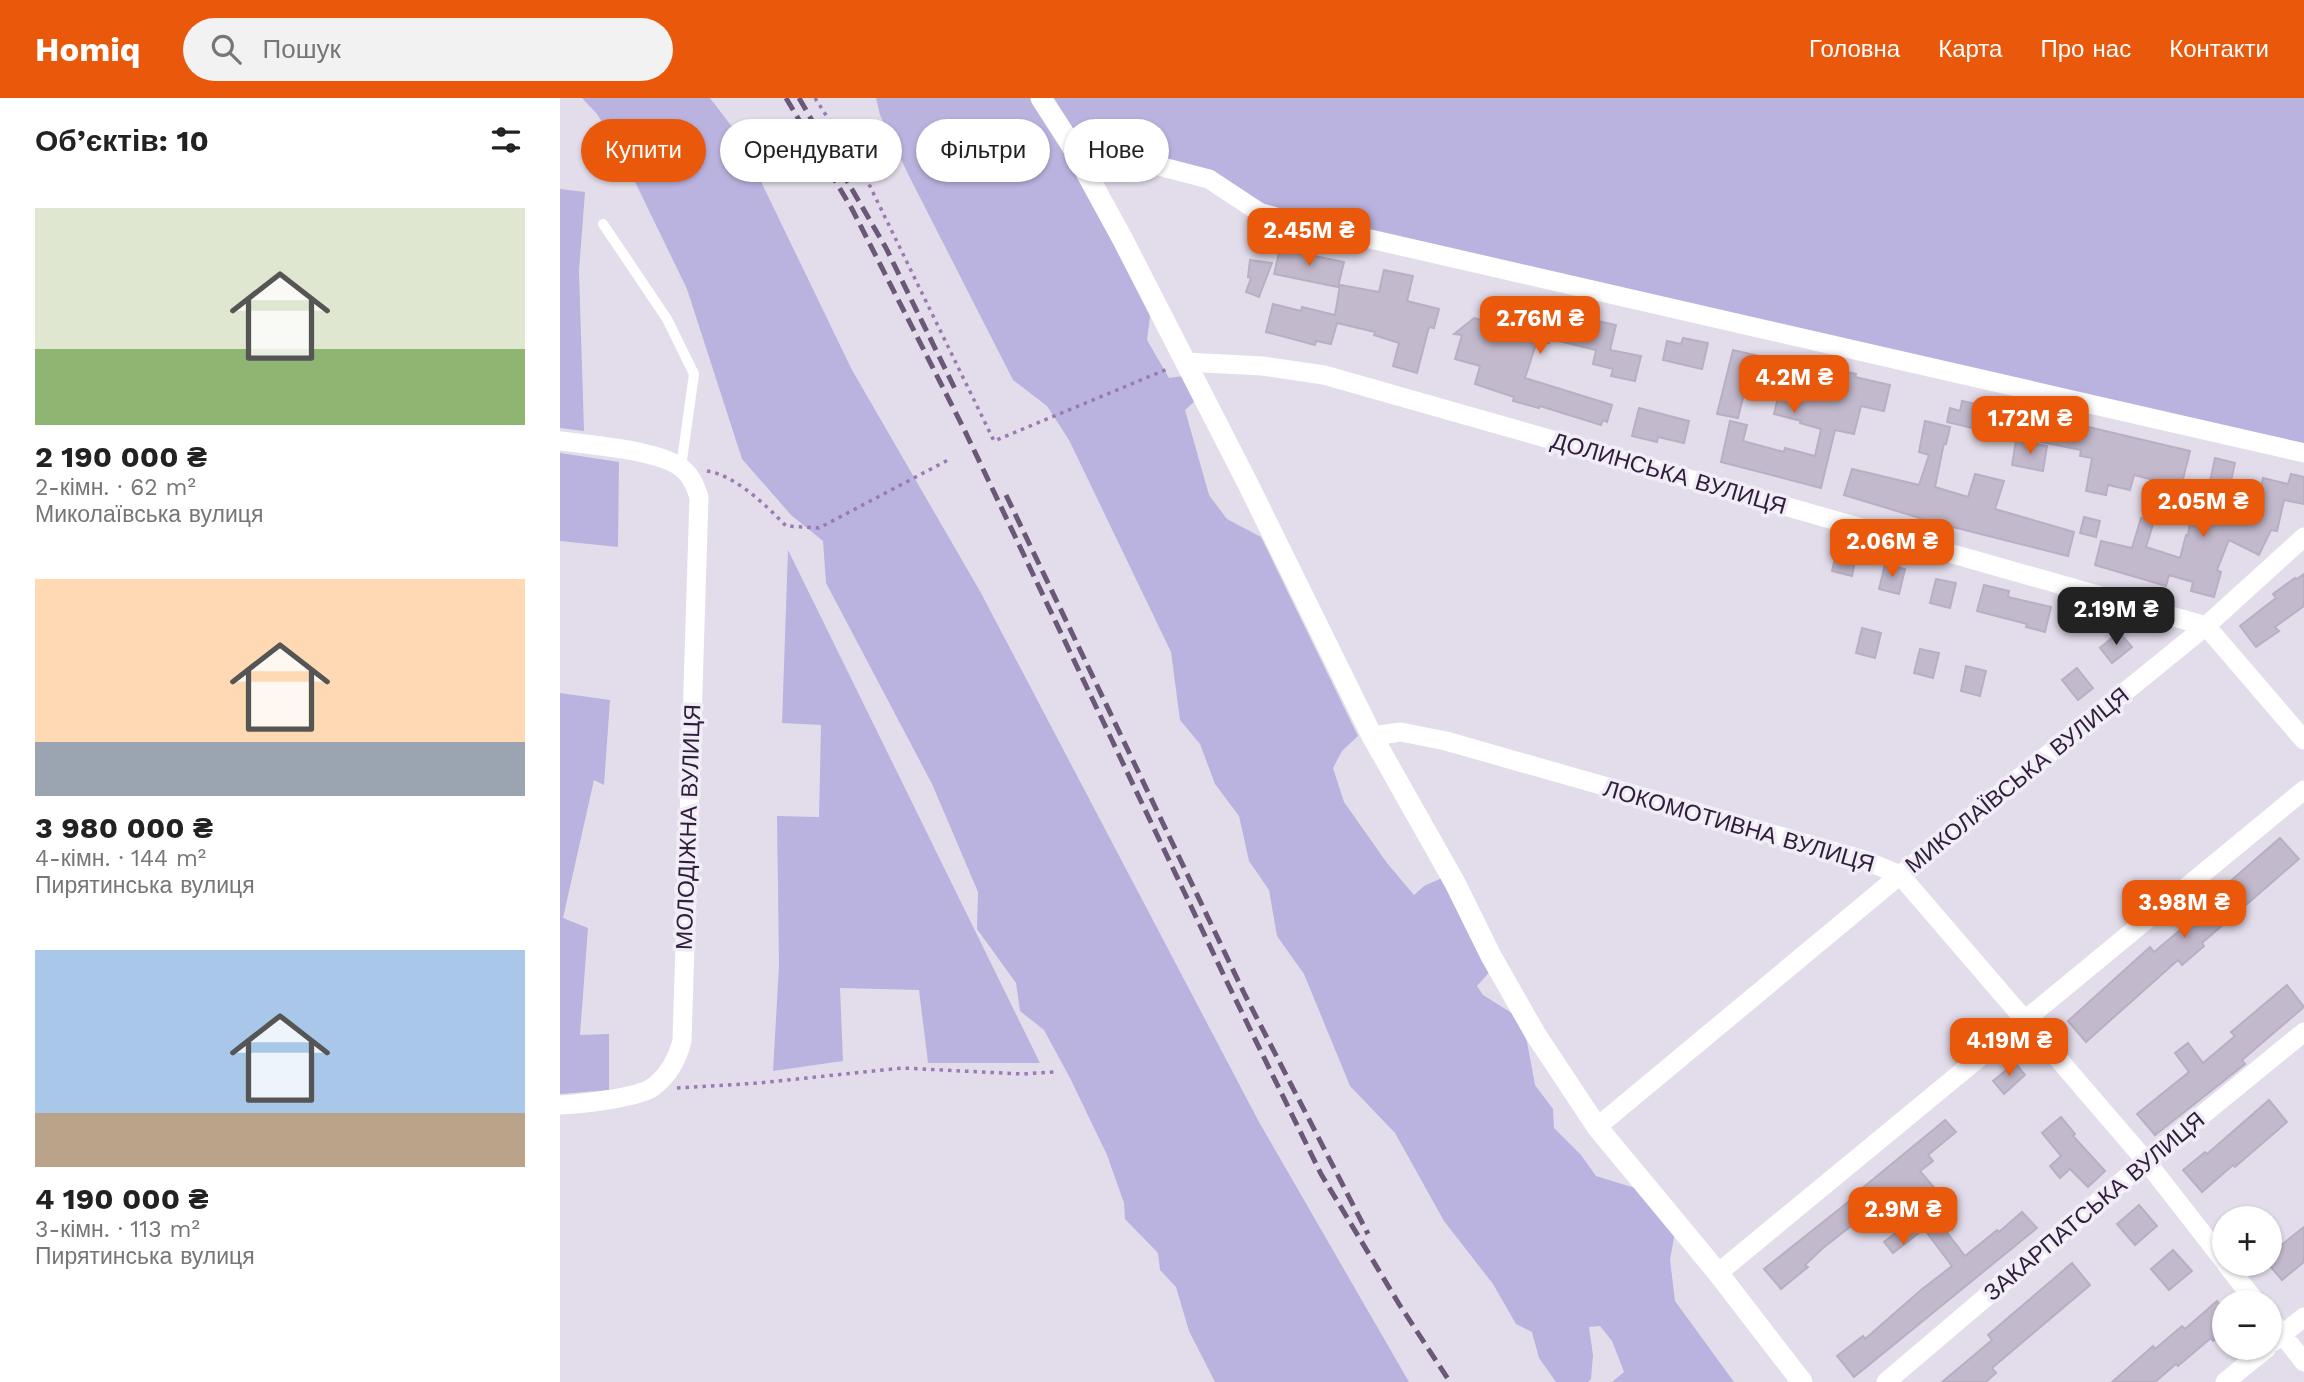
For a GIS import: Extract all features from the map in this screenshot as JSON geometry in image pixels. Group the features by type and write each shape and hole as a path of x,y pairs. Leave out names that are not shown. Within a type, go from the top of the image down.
{"street":[{"path":"1041,98 1064,134"},
{"path":"1169,169 1209,179 1259,212 1283,219 2304,453"},
{"path":"1091,182 1185,362 1372,736 1536,1035 1597,1127 1718,1273 1802,1382"},
{"name":"ДОЛИНСЬКА ВУЛИЦЯ","path":"1185,362 1263,366 1324,374 2206,626"},
{"path":"560,441 641,452 681,467"},
{"name":"МОЛОДІЖНА ВУЛИЦЯ","path":"650,1089 666,1075 678,1056 682,1041 699,497 693,480 681,467"},
{"name":"МИКОЛАЇВСЬКА ВУЛИЦЯ","path":"1597,1127 1900,875 2206,626 2304,537"},
{"path":"2206,626 2304,740"},
{"name":"ЛОКОМОТИВНА ВУЛИЦЯ","path":"1372,736 1401,733 1446,741 1864,860 1900,875 2146,1161 2212,1245"},
{"path":"1718,1273 2304,790"},
{"name":"ЗАКАРПАТСЬКА ВУЛИЦЯ","path":"1886,1382 2146,1161 2304,1032"},
{"path":"560,1105 650,1089"},
{"name":"ЛОКОМОТИВНА ВУЛИЦЯ","path":"2236,1276 2247,1290"},
{"path":"2282,1331 2304,1317"},
{"path":"2282,1345 2304,1362"},
{"path":"2225,1382 2248,1360"}],"lane":[{"path":"603,224 667,319 694,374 681,467"}],"path":[{"path":"815,98 865,176 994,441 1185,362"},
{"path":"681,467 719,473 765,504 786,526 819,528 948,460"},
{"path":"650,1089 760,1083 902,1068 1022,1074 1054,1072"}],"shaded area":[{"path":"582,98 710,98 726,119 720,119 720,182 761,182 852,370 981,593 1259,1122 1409,1382 1215,1382 1189,1331 1176,1287 1160,1270 1158,1253 1125,1219 1124,1203 1107,1155 1070,1078 1044,1030 1020,1011 1016,983 977,929 978,892 932,784 826,583 823,541 791,515 742,459 687,289 635,182 706,182 706,119 600,119"},
{"path":"876,98 1035,98 1047,119 916,119 916,182 1050,182 1050,125 1064,151 1064,182 1081,182 1151,309 1147,340 1169,378 1183,376 1195,401 1185,410 1209,495 1227,519 1261,537 1358,736 1342,751 1333,768 1344,802 1387,863 1414,895 1424,886 1444,877 1494,967 1477,986 1483,995 1523,1020 1535,1085 1553,1109 1554,1128 1581,1155 1596,1176 1635,1188 1675,1232 1670,1260 1675,1301 1734,1382 1612,1382 1624,1372 1612,1341 1600,1326 1589,1327 1593,1355 1591,1379 1588,1382 1556,1382 1539,1358 1532,1332 1516,1324 1493,1284 1444,1221 1395,1133 1350,1086 1304,974 1277,936 1269,890 1249,861 1239,816 1215,784 1200,744 1180,720 1171,652 1069,440 1047,406 1013,380 902,161 902,119 882,119"},
{"path":"1049,98 2304,98 2304,443 1267,209 1169,173 1169,119 1064,119 1064,123"},
{"path":"560,189 585,192 579,271 584,431 560,428"},
{"path":"560,453 619,462 618,547 560,541"},
{"path":"788,550 1040,1063 928,1063 919,990 840,988 843,1061 773,1071 779,966 777,816 819,817 821,725 782,723"},
{"path":"560,693 610,700 604,785 594,780 563,918 588,928 580,1035 609,1034 609,1090 560,1094"}],"building":[{"path":"1280,249 1344,262 1338,287 1274,274"},
{"path":"1250,260 1272,263 1259,297 1246,292 1251,278 1248,277"},
{"path":"1384,270 1413,276 1407,301 1439,309 1434,328 1429,327 1417,373 1393,366 1399,343 1374,335 1375,332 1337,323 1331,344 1316,341 1315,345 1266,332 1273,304 1301,311 1302,307 1335,315 1340,285 1379,292"},
{"path":"1505,301 1616,325 1610,350 1641,356 1635,381 1611,376 1613,369 1593,364 1596,350 1550,339 1549,343 1537,341 1525,378 1612,405 1607,422 1603,420 1601,425 1540,406 1539,408 1513,401 1514,397 1475,384 1480,366 1455,359 1462,335 1454,334 1474,318 1481,320 1482,315 1501,320"},
{"path":"1683,338 1708,343 1702,369 1663,360 1667,341 1681,344"},
{"path":"1733,350 1815,369 1812,384 1838,389 1843,371 1856,374 1855,377 1890,385 1884,411 1861,406 1854,434 1835,430 1821,488 1721,462 1730,421 1747,425 1743,441 1784,452 1785,448 1815,456 1821,429 1774,414 1781,384 1748,378 1738,418 1717,414"},
{"path":"1962,401 1986,406 1981,430 1947,422 1950,408 1960,411"},
{"path":"1639,408 1689,421 1684,443 1658,437 1657,442 1632,436"},
{"path":"2046,417 2190,451 2181,487 2134,475 2130,490 2108,485 2106,495 2086,491 2092,458 2080,456 2081,450 2041,442"},
{"path":"1925,421 1950,427 1935,487 1968,497 1975,474 2004,481 1995,509 2074,532 2068,556 1933,522 1844,495 1852,469 1919,485 1929,455 1919,452"},
{"path":"2016,440 2047,446 2043,471 2012,465"},
{"path":"2215,458 2235,463 2229,490 2209,486"},
{"path":"2291,474 2304,477 2304,504 2284,500 2277,531 2271,530 2259,555 2229,540 2217,570 2221,572 2214,597 2191,591 2193,582 2169,575 2166,586 2095,565 2101,541 2132,548 2141,518 2154,521 2146,547 2180,558 2186,535 2188,536 2192,506 2178,503 2181,489 2208,495 2205,515 2248,523 2251,506 2256,507 2263,478 2288,484"},
{"path":"2084,517 2100,521 2096,537 2080,533"},
{"path":"1838,546 1857,551 1852,576 1832,571"},
{"path":"1885,565 1905,569 1899,594 1879,589"},
{"path":"2304,574 2304,606 2275,627 2279,631 2256,647 2240,626 2276,598 2273,594"},
{"path":"1936,579 1956,583 1950,608 1930,603"},
{"path":"1984,585 2009,591 2008,597 2051,607 2045,632 2026,627 2027,624 1977,611"},
{"path":"1862,628 1881,633 1875,658 1856,653"},
{"path":"2119,632 2132,647 2112,663 2100,648"},
{"path":"1920,649 1939,653 1933,678 1914,673"},
{"path":"1966,666 1986,671 1980,696 1961,691"},
{"path":"2077,668 2093,688 2078,700 2062,680"},
{"path":"2280,838 2299,859 2202,943 2204,946 2182,965 2178,960 2086,1042 2068,1021 2150,947 2154,952 2198,915 2195,912"},
{"path":"2287,985 2304,1007 2242,1060 2245,1064 2155,1135 2137,1114 2189,1072 2175,1053 2188,1043 2203,1063 2235,1036 2231,1032"},
{"path":"2015,1063 2025,1075 2004,1094 1993,1081"},
{"path":"2269,1100 2287,1122 2202,1192 2183,1170 2205,1152 2207,1154"},
{"path":"2061,1117 2075,1134 2073,1136 2105,1171 2088,1187 2070,1169 2060,1178 2050,1166 2061,1156 2042,1133"},
{"path":"1945,1120 1956,1132 1928,1155 1933,1161 1920,1171 1936,1190 1923,1201 1965,1256 2022,1212 2037,1228 1854,1377 1837,1356 1863,1336 1865,1339 1952,1266 1924,1229 1893,1253 1884,1242 1917,1216 1897,1190 1823,1248 1805,1265 1808,1267 1781,1289 1764,1269"},
{"path":"2139,1205 2157,1226 2135,1245 2117,1224"},
{"path":"2304,1227 2304,1262 2282,1280 2279,1276 2282,1276 2282,1244"},
{"path":"2173,1250 2192,1271 2169,1290 2151,1269"},
{"path":"2072,1263 2090,1285 1992,1368 1996,1373 1986,1382 1942,1382 1992,1340 1988,1335"},
{"path":"2212,1305 2212,1340 2178,1366 2176,1364 2155,1382 2112,1382 2153,1346 2155,1349 2182,1326 2185,1329"}],"railway":[{"path":"786,98 852,209 963,427 1321,1174 1399,1304 1450,1382"},
{"path":"799,98 886,248 956,391"},
{"path":"1006,495 1245,995 1368,1234"}]}
